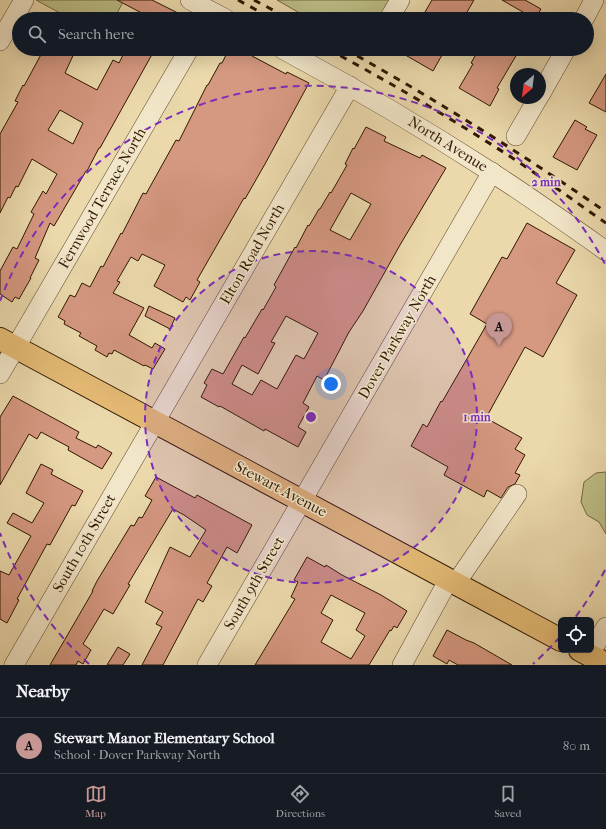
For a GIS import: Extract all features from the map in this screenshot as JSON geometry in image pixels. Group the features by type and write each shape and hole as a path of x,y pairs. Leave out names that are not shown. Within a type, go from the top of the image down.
{"main road":[{"name":"Stewart Avenue","path":"8,343 558,638"}],"street":[{"path":"17,12 24,0"},
{"path":"190,0 209,12"},
{"path":"392,12 400,0"},
{"path":"588,12 594,0"},
{"path":"0,41 12,20"},
{"name":"Fernwood Terrace North","path":"0,374 8,343 185,56"},
{"name":"North Avenue","path":"295,56 384,105 492,172 606,251"},
{"path":"546,84 562,56"},
{"name":"Elton Road North","path":"155,422 350,86"},
{"path":"516,136 535,104"},
{"name":"Dover Parkway North","path":"302,501 492,172"},
{"name":"South 10th Street","path":"14,665 155,422"},
{"path":"402,665 453,581 517,494"},
{"name":"South 9th Street","path":"207,665 302,501"},
{"path":"592,656 606,627"}],"green space":[{"path":"36,0 124,0 118,12 58,12"},
{"path":"277,0 395,0 388,12 298,12"},
{"path":"606,472 606,534 599,522 587,515 581,502 584,482 596,473"}],"building":[{"path":"117,0 152,0 176,12 140,12"},
{"path":"432,0 474,0 467,12 425,12"},
{"path":"502,0 525,0 541,9 539,12 523,12"},
{"path":"40,56 73,56 65,73 97,90 113,60 119,63 122,56 151,56 87,171 54,226 50,223 35,258 39,260 31,278 19,299 15,297 12,302 0,294 0,271 13,247 17,249 34,214 31,212 43,191 46,194 57,174 32,159 18,187 16,186 10,198 8,197 0,213 0,134 18,102 15,101 23,85 24,86","holes":["60,110 83,123 73,144 48,130"]},
{"path":"226,56 252,56 286,74 287,72 309,83 265,164 197,280 200,282 190,300 186,297 183,302 154,286 165,265 142,254 138,261 131,257 117,281 120,282 113,293 144,308 129,335 152,348 155,343 165,349 153,369 145,365 144,366 114,350 112,354 109,353 107,357 95,350 97,346 79,336 81,333 64,324 65,321 58,317 70,295 75,297 82,283 90,287 101,266 103,267 143,193 146,194 176,140 179,141 207,85 220,63 222,63"},
{"path":"407,56 441,56 433,71"},
{"path":"475,56 516,56 497,88 499,89 490,106 459,88 473,64 471,63"},
{"path":"606,74 606,112 589,103"},
{"path":"575,120 587,127 585,129 597,135 577,170 553,157"},
{"path":"366,127 386,137 384,141 420,158 422,155 446,168 363,311 349,332 324,380 317,376 303,403 309,407 298,427 306,432 298,447 265,429 264,431 201,397 207,385 204,383 212,369 223,374 244,337 245,338 262,309 263,310 276,287 274,285 295,247 296,248 308,225 309,226 330,192 331,193 347,165 345,164 353,148 354,149","holes":["351,193 371,204 350,240 330,230","286,316 318,333 304,359 296,355 277,389 261,380 252,395 232,384 242,365 258,374 275,343 271,342"]},
{"path":"527,223 575,250 556,283 577,295 543,357 525,347 486,418 522,438 515,449 525,455 515,473 520,475 515,484 508,487 501,498 487,490 484,497 444,475 448,467 411,446 423,424 427,427 487,324 470,314 502,257 507,259"},
{"path":"149,306 175,318 170,329 145,316"},
{"path":"13,396 79,432 76,438 96,448 98,445 112,453 102,469 68,450 69,447 41,432 37,439 29,434 0,485 0,417"},
{"path":"41,464 53,470 51,474 83,491 75,506 72,505 50,545 47,544 17,599 19,600 7,623 0,619 0,571 9,575 31,536 7,523 13,513 32,523 44,503 26,493"},
{"path":"156,477 195,498 197,495 252,525 237,553 227,547 207,583 212,586 203,602 198,599 163,665 142,665 162,627 156,624 163,612 145,602 170,547 190,557 206,530 173,509 128,584 130,585 113,614 104,609 83,644 91,650 83,664 78,661 76,665 50,665 93,591 97,581 131,525 134,526 139,517 142,518 152,500 145,496"},
{"path":"307,557 325,567 326,565 407,611 397,628 394,626 391,631 390,630 369,665 255,665 295,599 291,597 298,582 294,580","holes":["331,595 365,613 356,630 365,636 351,659 321,642 333,620 321,613"]},
{"path":"447,630 474,643 512,665 458,665 449,660 447,664 433,656"},
{"path":"118,647 130,654 123,665 107,665"}],"railway":[{"path":"238,0 260,12"},
{"path":"254,0 277,12"},
{"path":"341,56 398,88 489,143 606,223"},
{"path":"357,56 412,87 478,128 606,212"}],"place":[{"name":"Stewart Manor Elementary School","path":"499,346"}]}
